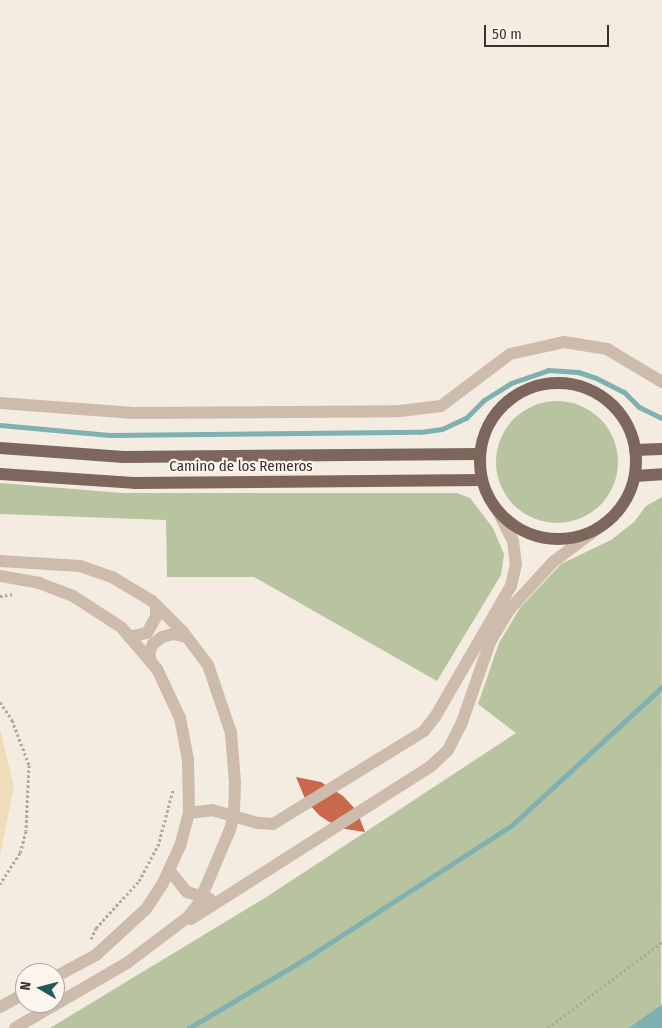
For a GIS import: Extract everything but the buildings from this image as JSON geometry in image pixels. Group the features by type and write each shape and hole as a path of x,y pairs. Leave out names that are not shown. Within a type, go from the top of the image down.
{"main road":[{"path":"549,382 571,383 591,390 609,401 623,417 635,450 635,476 627,499 614,516 597,530 577,538 548,539 515,527 499,513 482,480 480,454 485,432 495,414 523,391 549,382"},
{"name":"Camino de los Remeros","path":"0,448 133,457 480,454"},
{"path":"635,450 662,449"},
{"name":"Camino de los Remeros","path":"0,474 134,483 482,480"},
{"path":"635,476 662,474"}],"street":[{"path":"0,403 134,413 400,411 441,406 510,354 564,342 608,349 662,382"},
{"path":"189,813 212,810 258,823 273,824 284,820 424,731 440,709 511,586 516,565 514,540 499,513"},
{"path":"15,1028 127,963 174,929 437,761 448,750 461,725 490,642 510,608 553,562 597,530"},
{"path":"0,561 80,566 112,578 156,605 187,637 208,665 231,733 235,783 234,816 201,898 174,929"},
{"path":"0,576 39,583 73,596 120,627 151,662 180,718 188,760 189,813 180,846 169,870 146,909 96,955 65,972"},
{"path":"129,637 148,633 156,617 156,605"},
{"path":"151,662 149,653 153,644 162,637 173,634 187,637"},
{"path":"169,870 187,892 201,898 221,899"},
{"path":"0,1007 15,999"}],"path":[{"path":"0,596 18,593"},
{"path":"0,702 12,720 29,765 29,808 20,853 0,884"},
{"path":"90,942 96,928 144,872 158,846 168,804 176,783"},
{"path":"548,1028 662,942"}],"green space":[{"path":"557,401 569,402 580,406 591,411 600,419 608,428 613,439 617,450 617,474 613,485 608,496 600,505 591,513 580,518 569,522 557,523 545,522 534,518 523,513 514,505 506,496 501,485 497,474 496,462 497,450 501,439 506,428 514,419 523,411 534,406 545,402"},
{"path":"0,483 122,493 457,493 470,498 493,528 504,554 501,575 437,681 254,577 167,577 166,520 0,514"},
{"path":"662,497 661,1005 628,1028 50,1028 268,896 516,733 478,704 499,643 520,608 561,564 611,540 634,522 646,506"}],"sand":[{"path":"0,729 14,787 0,855"}],"water":[{"path":"661,1005 662,1028 628,1028"}],"waterway":[{"path":"0,425 110,435 420,432 442,429 466,418 484,400 511,383 548,370 578,372 596,378 624,392 639,407 662,418"},
{"path":"189,1028 308,957 512,825 662,687"}]}
